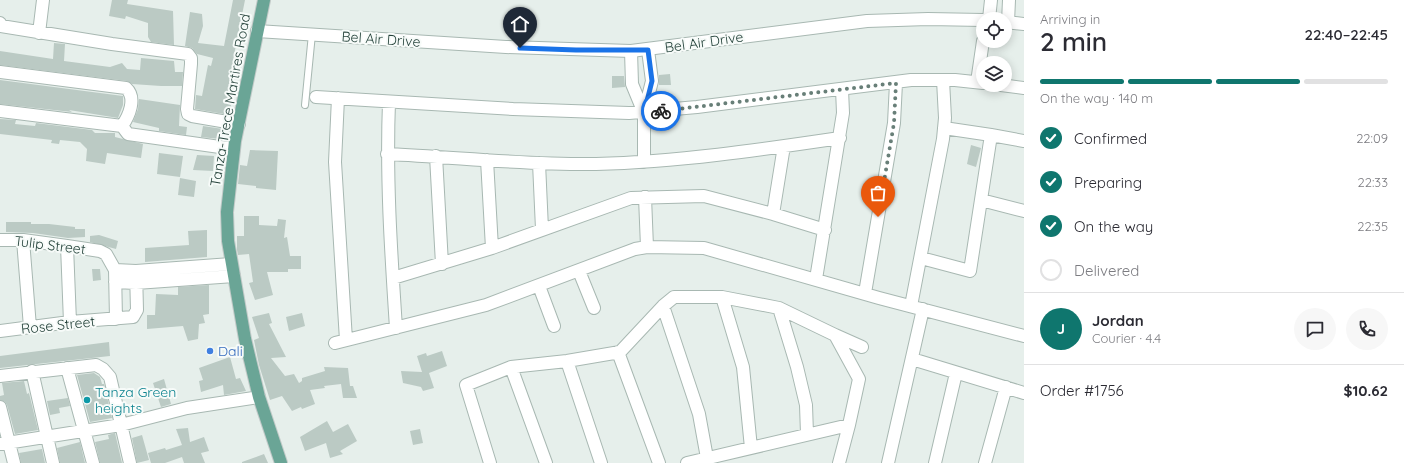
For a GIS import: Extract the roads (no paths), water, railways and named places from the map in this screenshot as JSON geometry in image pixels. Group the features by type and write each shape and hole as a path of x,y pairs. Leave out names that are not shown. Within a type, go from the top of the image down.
{"main road":[{"name":"Tanza-Trece Martires Road","path":"264,0 234,149 227,212 228,241 245,339 259,397 282,463"}],"street":[{"path":"39,33 43,0"},
{"path":"990,12 991,0"},
{"path":"1007,12 1009,0"},
{"name":"Bel Air Drive","path":"257,31 506,47 648,50 867,21 928,19 976,20"},
{"path":"0,23 1,26 39,33 188,54 191,58 187,109 188,114 238,124"},
{"path":"1012,23 1024,24"},
{"path":"631,50 632,84 644,113"},
{"path":"644,162 644,113 652,81 648,50"},
{"path":"0,72 126,88 129,91 131,102 128,117 122,126"},
{"path":"316,96 389,102 581,113 644,113 911,80 943,80 976,83"},
{"path":"888,463 912,359 921,258 944,128 943,80"},
{"path":"865,293 894,123 896,83"},
{"path":"1012,86 1024,88"},
{"path":"816,279 840,138 843,113 842,89"},
{"path":"338,98 335,162 341,341 486,305 634,249 647,247 704,248 917,308 1024,336"},
{"path":"389,102 387,154 396,328"},
{"path":"0,111 122,126 128,134 234,149"},
{"path":"944,128 1024,141"},
{"path":"921,258 970,271 991,135"},
{"path":"387,154 539,163 593,164 673,160 840,138"},
{"path":"773,214 784,146"},
{"path":"436,156 442,264"},
{"path":"487,160 492,248"},
{"path":"539,163 542,229"},
{"path":"393,278 492,248 631,198 704,196 773,214 825,230"},
{"path":"645,197 647,247"},
{"path":"981,200 1024,211"},
{"name":"Tulip Street","path":"0,240 23,240 100,251 106,254 115,276"},
{"path":"23,240 30,327"},
{"path":"67,246 70,322"},
{"path":"136,277 231,264"},
{"path":"579,271 594,308"},
{"path":"116,319 115,276 234,276"},
{"name":"Rose Street","path":"0,331 70,322 132,317 137,310 136,277"},
{"path":"539,286 554,326"},
{"path":"490,463 466,385 511,367 567,361 620,352 663,306 674,297 722,297 779,308 862,347"},
{"path":"722,297 743,367 751,448"},
{"path":"663,306 700,414 707,458"},
{"path":"779,308 797,367 806,405 807,434"},
{"path":"835,335 859,379 839,463"},
{"path":"618,352 658,463"},
{"path":"912,359 1024,393"},
{"path":"567,361 601,463"},
{"path":"0,376 96,365 103,369 110,377 130,463"},
{"path":"511,367 546,463"},
{"path":"67,368 93,463"},
{"path":"32,372 46,437 54,463"},
{"path":"935,463 956,372"},
{"path":"985,463 1006,387"},
{"path":"5,443 84,432 121,425 187,408 259,397"},
{"path":"0,407 5,443 14,463"},
{"path":"687,463 848,424"}],"lane":[{"path":"304,105 312,34"}],"place":[{"name":"Dali","path":"210,351"},
{"name":"Tanza Green heights","path":"87,400"}]}
